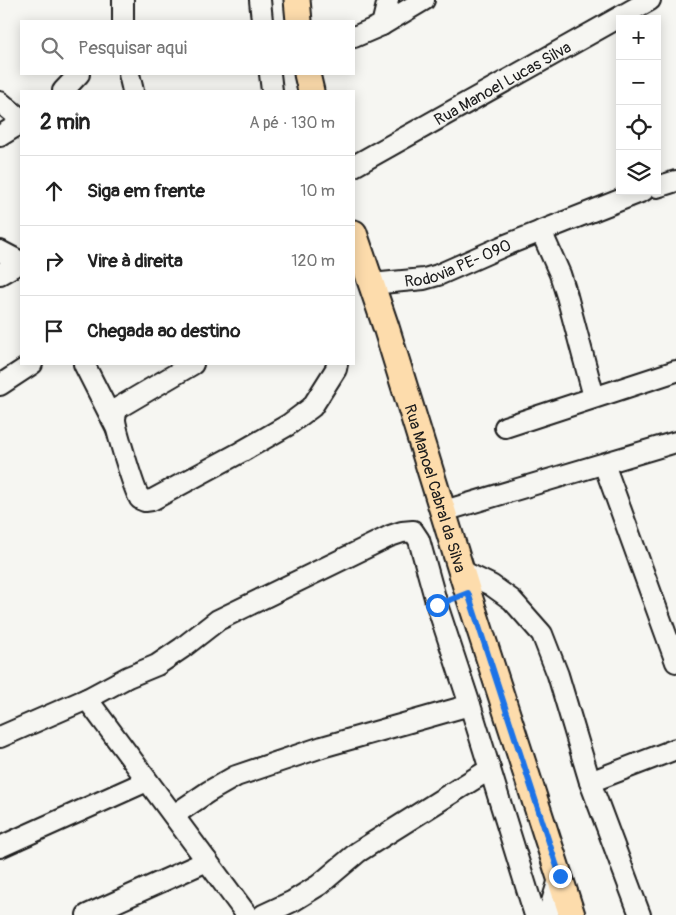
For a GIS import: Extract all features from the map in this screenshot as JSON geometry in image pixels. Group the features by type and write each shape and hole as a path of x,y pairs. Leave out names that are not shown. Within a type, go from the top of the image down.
{"main road":[{"path":"297,0 300,20"},
{"name":"Rua Manoel Cabral da Silva","path":"355,236 572,915"}],"street":[{"path":"123,0 123,20"},
{"path":"260,0 262,20"},
{"path":"300,20 309,0"},
{"path":"382,25 388,0"},
{"path":"355,37 382,25 424,0"},
{"name":"Rua Manoel Lucas Silva","path":"355,165 630,5 650,0"},
{"path":"64,90 78,75"},
{"path":"129,75 132,90"},
{"path":"270,75 272,90"},
{"path":"0,102 20,118"},
{"path":"0,136 20,124"},
{"path":"661,186 676,181"},
{"name":"Rodovia PE- 090","path":"371,284 424,279 633,195"},
{"path":"542,231 564,289 594,397"},
{"path":"0,251 20,261"},
{"path":"0,274 20,263"},
{"path":"0,385 30,365"},
{"path":"85,365 117,417 139,497 145,502 152,500 288,425 312,406 332,377 337,365"},
{"path":"117,417 192,365"},
{"path":"505,427 676,371"},
{"path":"444,511 676,442"},
{"path":"604,464 676,662"},
{"path":"0,737 87,699 128,677 157,665 218,620 402,532 413,532 419,540 437,605 535,915"},
{"path":"437,605 465,582 491,585 512,600 542,634 558,675 590,782 640,915"},
{"path":"87,699 247,915"},
{"path":"174,815 236,776 322,747 470,705"},
{"path":"590,782 676,748"},
{"path":"263,915 294,901 319,885 358,852 490,769"},
{"path":"0,847 147,780"},
{"path":"87,915 206,861"},
{"path":"548,915 560,876"}],"route":[{"path":"437,605 468,593 560,876"}]}
